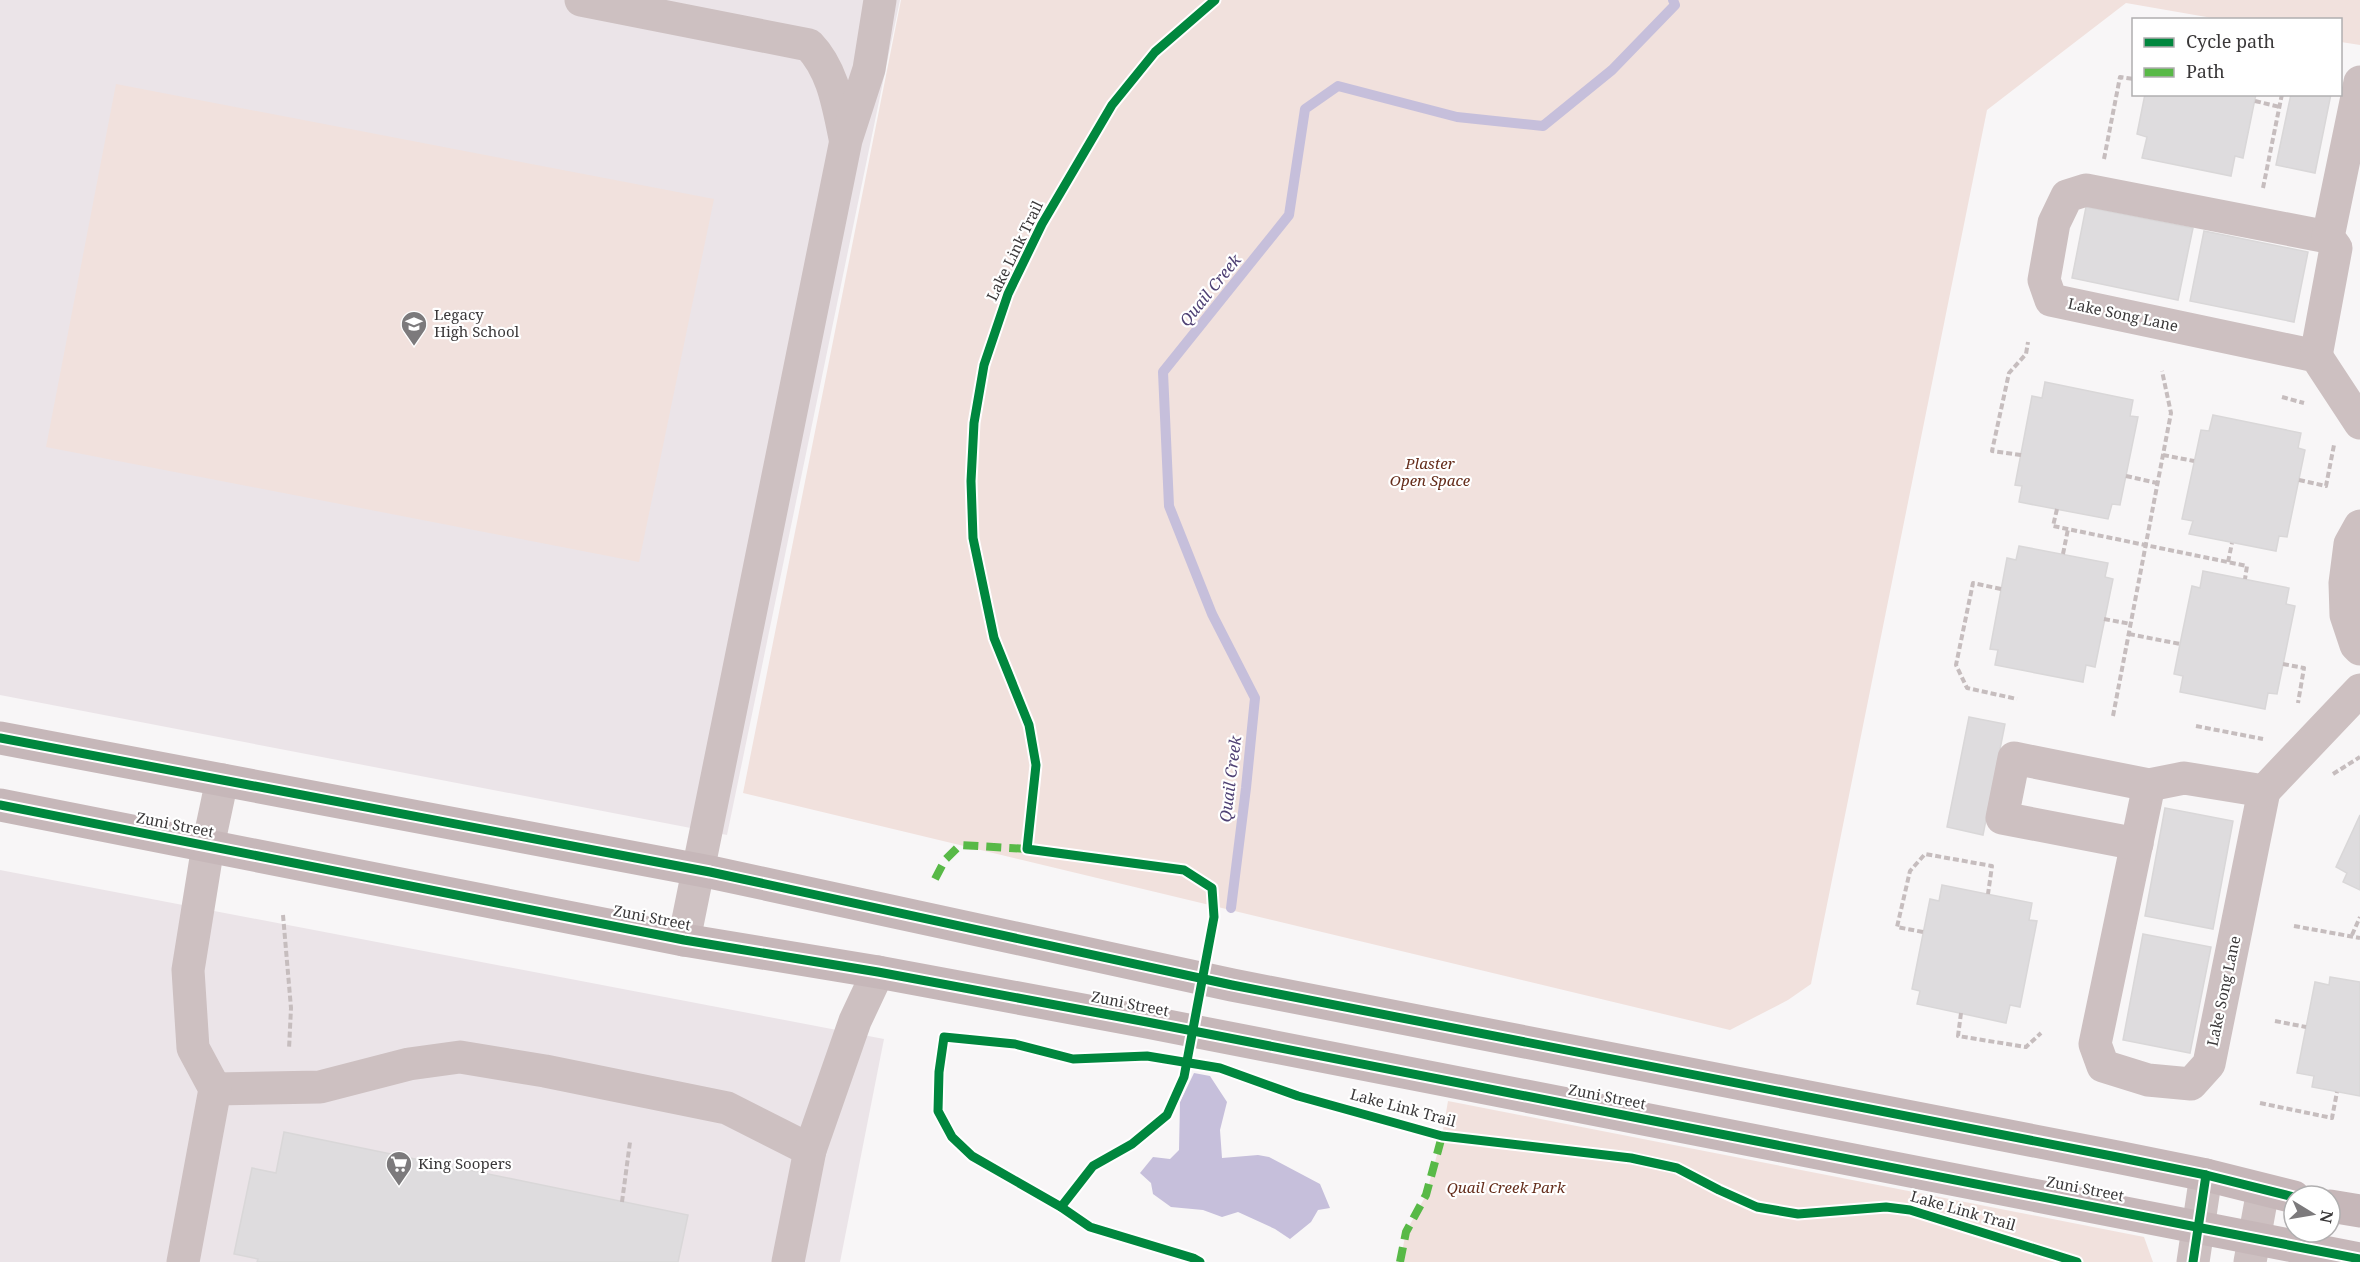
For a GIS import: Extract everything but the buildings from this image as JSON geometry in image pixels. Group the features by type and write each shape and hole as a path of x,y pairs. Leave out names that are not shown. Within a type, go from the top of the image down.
{"main road":[{"path":"0,738 698,870 1177,974 2206,1175 2278,1194"},
{"name":"Zuni Street","path":"0,805 684,940 878,972 1169,1026 2198,1227 2253,1250 2360,1259"},
{"path":"2342,1208 2360,1211"}],"street":[{"path":"581,0 808,45 820,57 836,92 846,140"},
{"path":"684,940 846,140 869,69 880,0"},
{"path":"2348,429 2316,356 2336,248 2328,237 2360,82"},
{"name":"Lake Song Lane","path":"2316,356 2051,300 2044,280 2054,222 2067,196 2086,190 2328,237"},
{"path":"2360,526 2350,544 2345,583 2346,615 2356,645 2360,649"},
{"path":"2137,844 2002,818 2014,758 2149,784 2184,778 2264,792 2360,690"},
{"path":"183,1262 215,1089 193,1048 188,970 208,846 222,780"},
{"name":"Lake Song Lane","path":"2149,784 2095,1044 2103,1066 2148,1080 2191,1084 2209,1064 2264,792"},
{"path":"788,1262 810,1150 855,1021 878,972"},
{"path":"215,1089 320,1087 409,1064 460,1057 545,1071 727,1108 810,1150"},
{"path":"2193,1262 2206,1175"},
{"path":"2253,1250 2278,1194"}],"path":[{"path":"2102,166 2120,77 2132,79"},
{"path":"2262,198 2282,96"},
{"path":"2255,101 2280,107"},
{"path":"2021,455 1992,451 2009,372 2026,354 2028,342"},
{"path":"2113,716 2171,413 2162,371"},
{"path":"2282,397 2310,404"},
{"path":"2299,480 2326,486 2348,429"},
{"path":"2163,455 2194,461"},
{"path":"2126,476 2157,483"},
{"path":"2057,509 2054,526 2247,566 2245,579"},
{"path":"2063,554 2068,529"},
{"path":"2228,562 2232,543"},
{"path":"2001,589 1973,583 1956,665 1967,688 2017,699"},
{"path":"2104,618 2131,624"},
{"path":"2129,634 2180,644"},
{"path":"2283,664 2304,669 2296,711"},
{"path":"2196,726 2266,740"},
{"path":"2324,779 2360,757"},
{"path":"1923,932 1898,927 1910,871 1925,854 1992,866 1988,894"},
{"path":"283,915 291,1008 289,1049"},
{"path":"2352,936 2360,917"},
{"path":"2294,926 2360,938"},
{"path":"1961,1013 1958,1036 2026,1047 2041,1033"},
{"path":"2275,1021 2306,1027"},
{"path":"2260,1103 2332,1118 2337,1092"},
{"path":"622,1202 630,1142"}],"shaded area":[{"name":"Legacy High School","path":"0,0 900,0 727,835 0,695"},
{"path":"0,870 884,1039 840,1262 0,1262"},
{"path":"1194,1073 1210,1076 1227,1102 1220,1130 1222,1158 1258,1155 1269,1157 1320,1184 1330,1208 1318,1210 1311,1222 1290,1239 1275,1229 1238,1212 1222,1217 1203,1210 1171,1207 1153,1194 1151,1183 1140,1173 1153,1157 1170,1159 1179,1150 1180,1102"}],"green space":[{"name":"Plaster Open Space","path":"901,0 2360,0 2360,45 2342,42 2342,18 2212,18 2126,3 1987,110 1811,984 1788,1000 1730,1030 743,793"},
{"path":"116,84 714,199 639,562 46,447"},
{"name":"Quail Creek Park","path":"1448,1101 2144,1237 2153,1262 1400,1262 1406,1232 1426,1195 1442,1136"}],"waterway":[{"name":"Quail Creek","path":"1231,908 1255,698 1212,614 1169,506 1163,372 1289,215 1305,109 1338,86 1457,117 1543,126 1612,70 1675,5 1673,0"}],"marked path":[{"path":"935,879 945,860 960,845 1027,849"},
{"path":"1400,1262 1406,1232 1426,1195 1442,1136"}],"cycle path":[{"name":"Lake Link Trail","path":"1061,1207 1093,1166 1132,1144 1167,1115 1184,1077 1214,917 1212,888 1184,870 1027,849 1036,765 1029,725 994,638 973,538 971,481 974,423 984,365 1008,294 1042,224 1112,105 1155,52 1215,0"},
{"path":"0,738 710,872 1232,985 2117,1157 2206,1175 2282,1194"},
{"path":"0,805 684,940 878,972 1147,1022 2360,1259"},
{"name":"Lake Link Trail","path":"1200,1262 1090,1227 1061,1207 972,1156 952,1137 938,1111 939,1072 944,1037 1015,1044 1073,1059 1147,1056 1220,1068 1298,1096 1442,1136 1631,1158 1677,1168 1757,1207 1798,1214 1886,1207 1910,1210 2077,1262"},
{"path":"2193,1262 2206,1175"}],"place":[{"name":"Legacy High School","path":"414,347"},
{"name":"King Soopers","path":"399,1187"}]}
